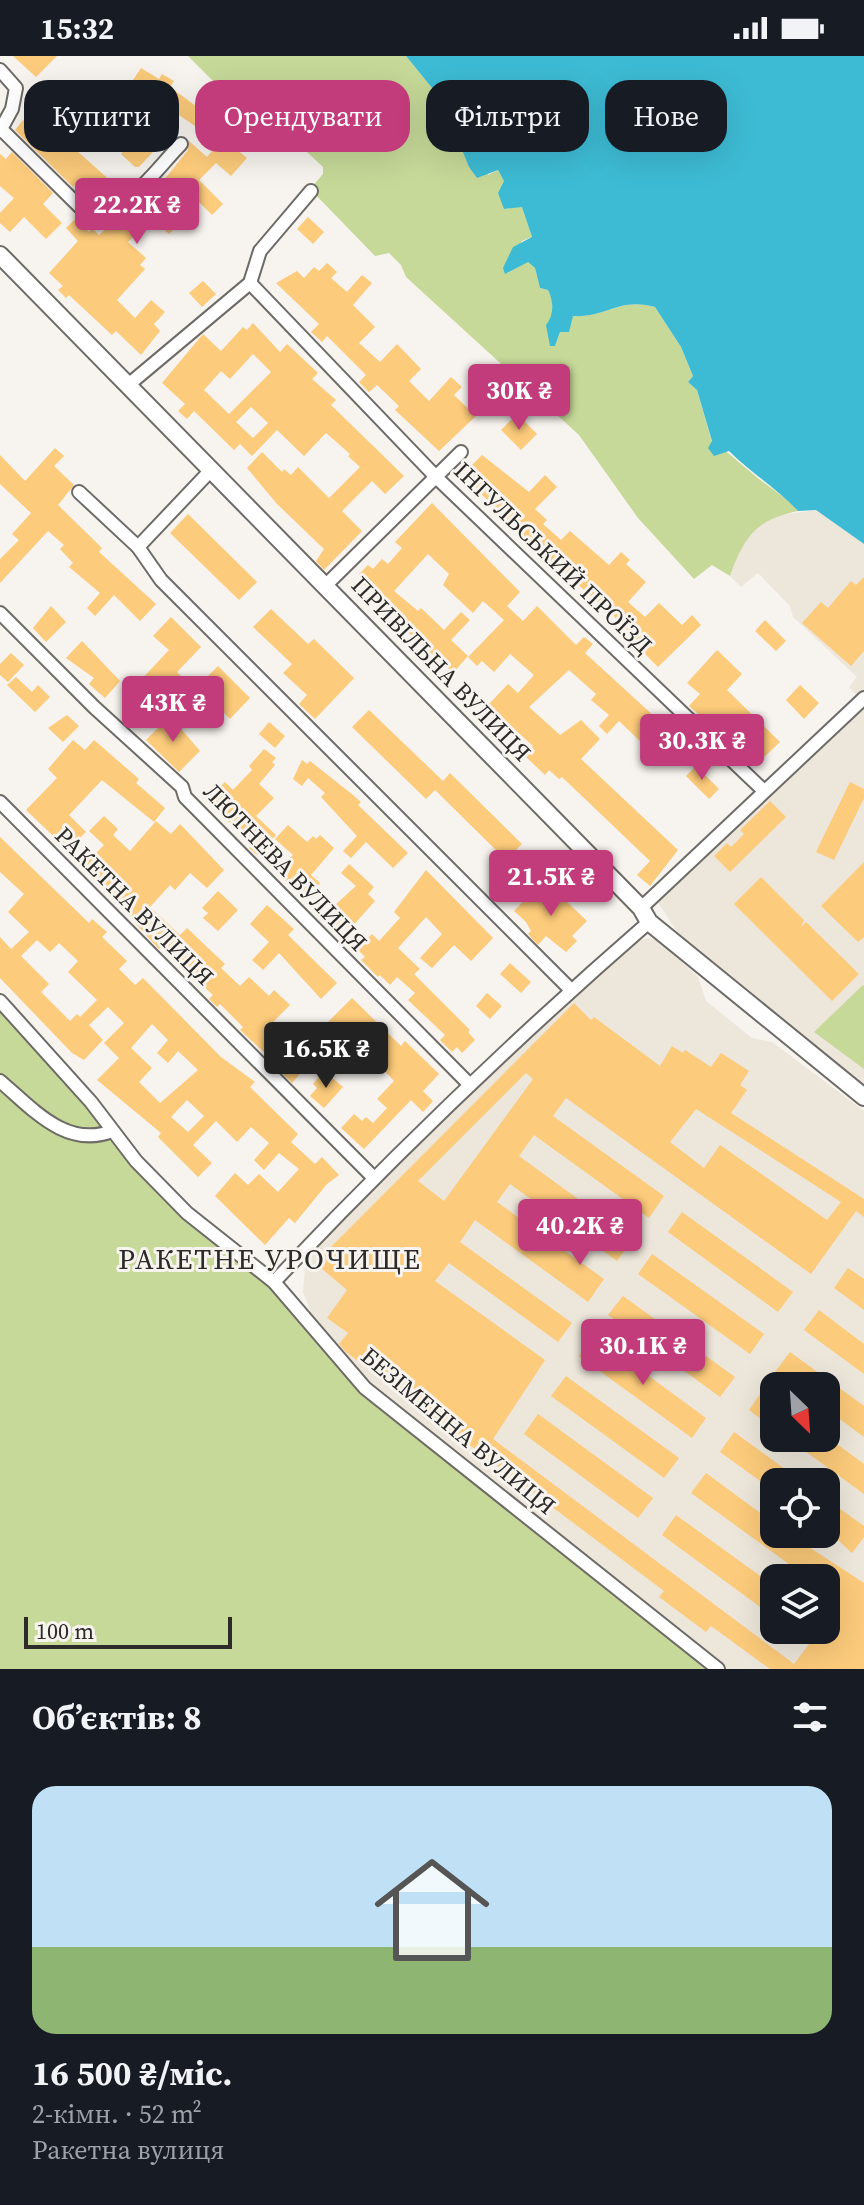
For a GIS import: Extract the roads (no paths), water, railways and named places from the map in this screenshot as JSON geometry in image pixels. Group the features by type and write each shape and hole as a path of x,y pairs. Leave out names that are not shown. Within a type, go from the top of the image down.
{"street":[{"path":"0,70 16,88 12,109 1,131 85,212 99,215 117,208 181,144"},
{"path":"127,386 250,283 260,251 311,191"},
{"name":"ПРИВІЛЬНА ВУЛИЦЯ","path":"0,255 326,585 645,915 864,1097"},
{"name":"ІНГУЛЬСЬКИЙ ПРОЇЗД","path":"250,283 437,478 764,791"},
{"path":"326,585 461,452"},
{"path":"138,547 212,469"},
{"path":"79,492 138,547 161,580 571,990"},
{"name":"ЛЮТНЕВА ВУЛИЦЯ","path":"0,613 94,707 182,787 185,797 470,1085"},
{"path":"274,1282 373,1177 571,990 764,791 864,698"},
{"name":"РАКЕТНА ВУЛИЦЯ","path":"0,802 373,1177"},
{"name":"БЕЗІМЕННА ВУЛИЦЯ","path":"0,1001 91,1102 136,1161 179,1205 274,1282 365,1388 718,1669"},
{"path":"0,1081 42,1117 72,1135 98,1136 112,1131"}],"water":[{"path":"406,56 864,56 864,544 816,510 798,511 729,451 714,456 708,448 712,441 697,390 688,382 693,376 681,347 655,307 632,304 595,314 573,316 569,332 560,332 555,346 550,346 546,325 552,313 551,299 548,290 540,288 535,268 528,262 505,274 503,268 513,247 532,237 522,207 504,209 498,193 504,181 498,170 477,178 463,152 589,152 589,80 426,81"}],"district":[{"name":"РАКЕТНЕ УРОЧИЩЕ","path":"270,1259"}]}
